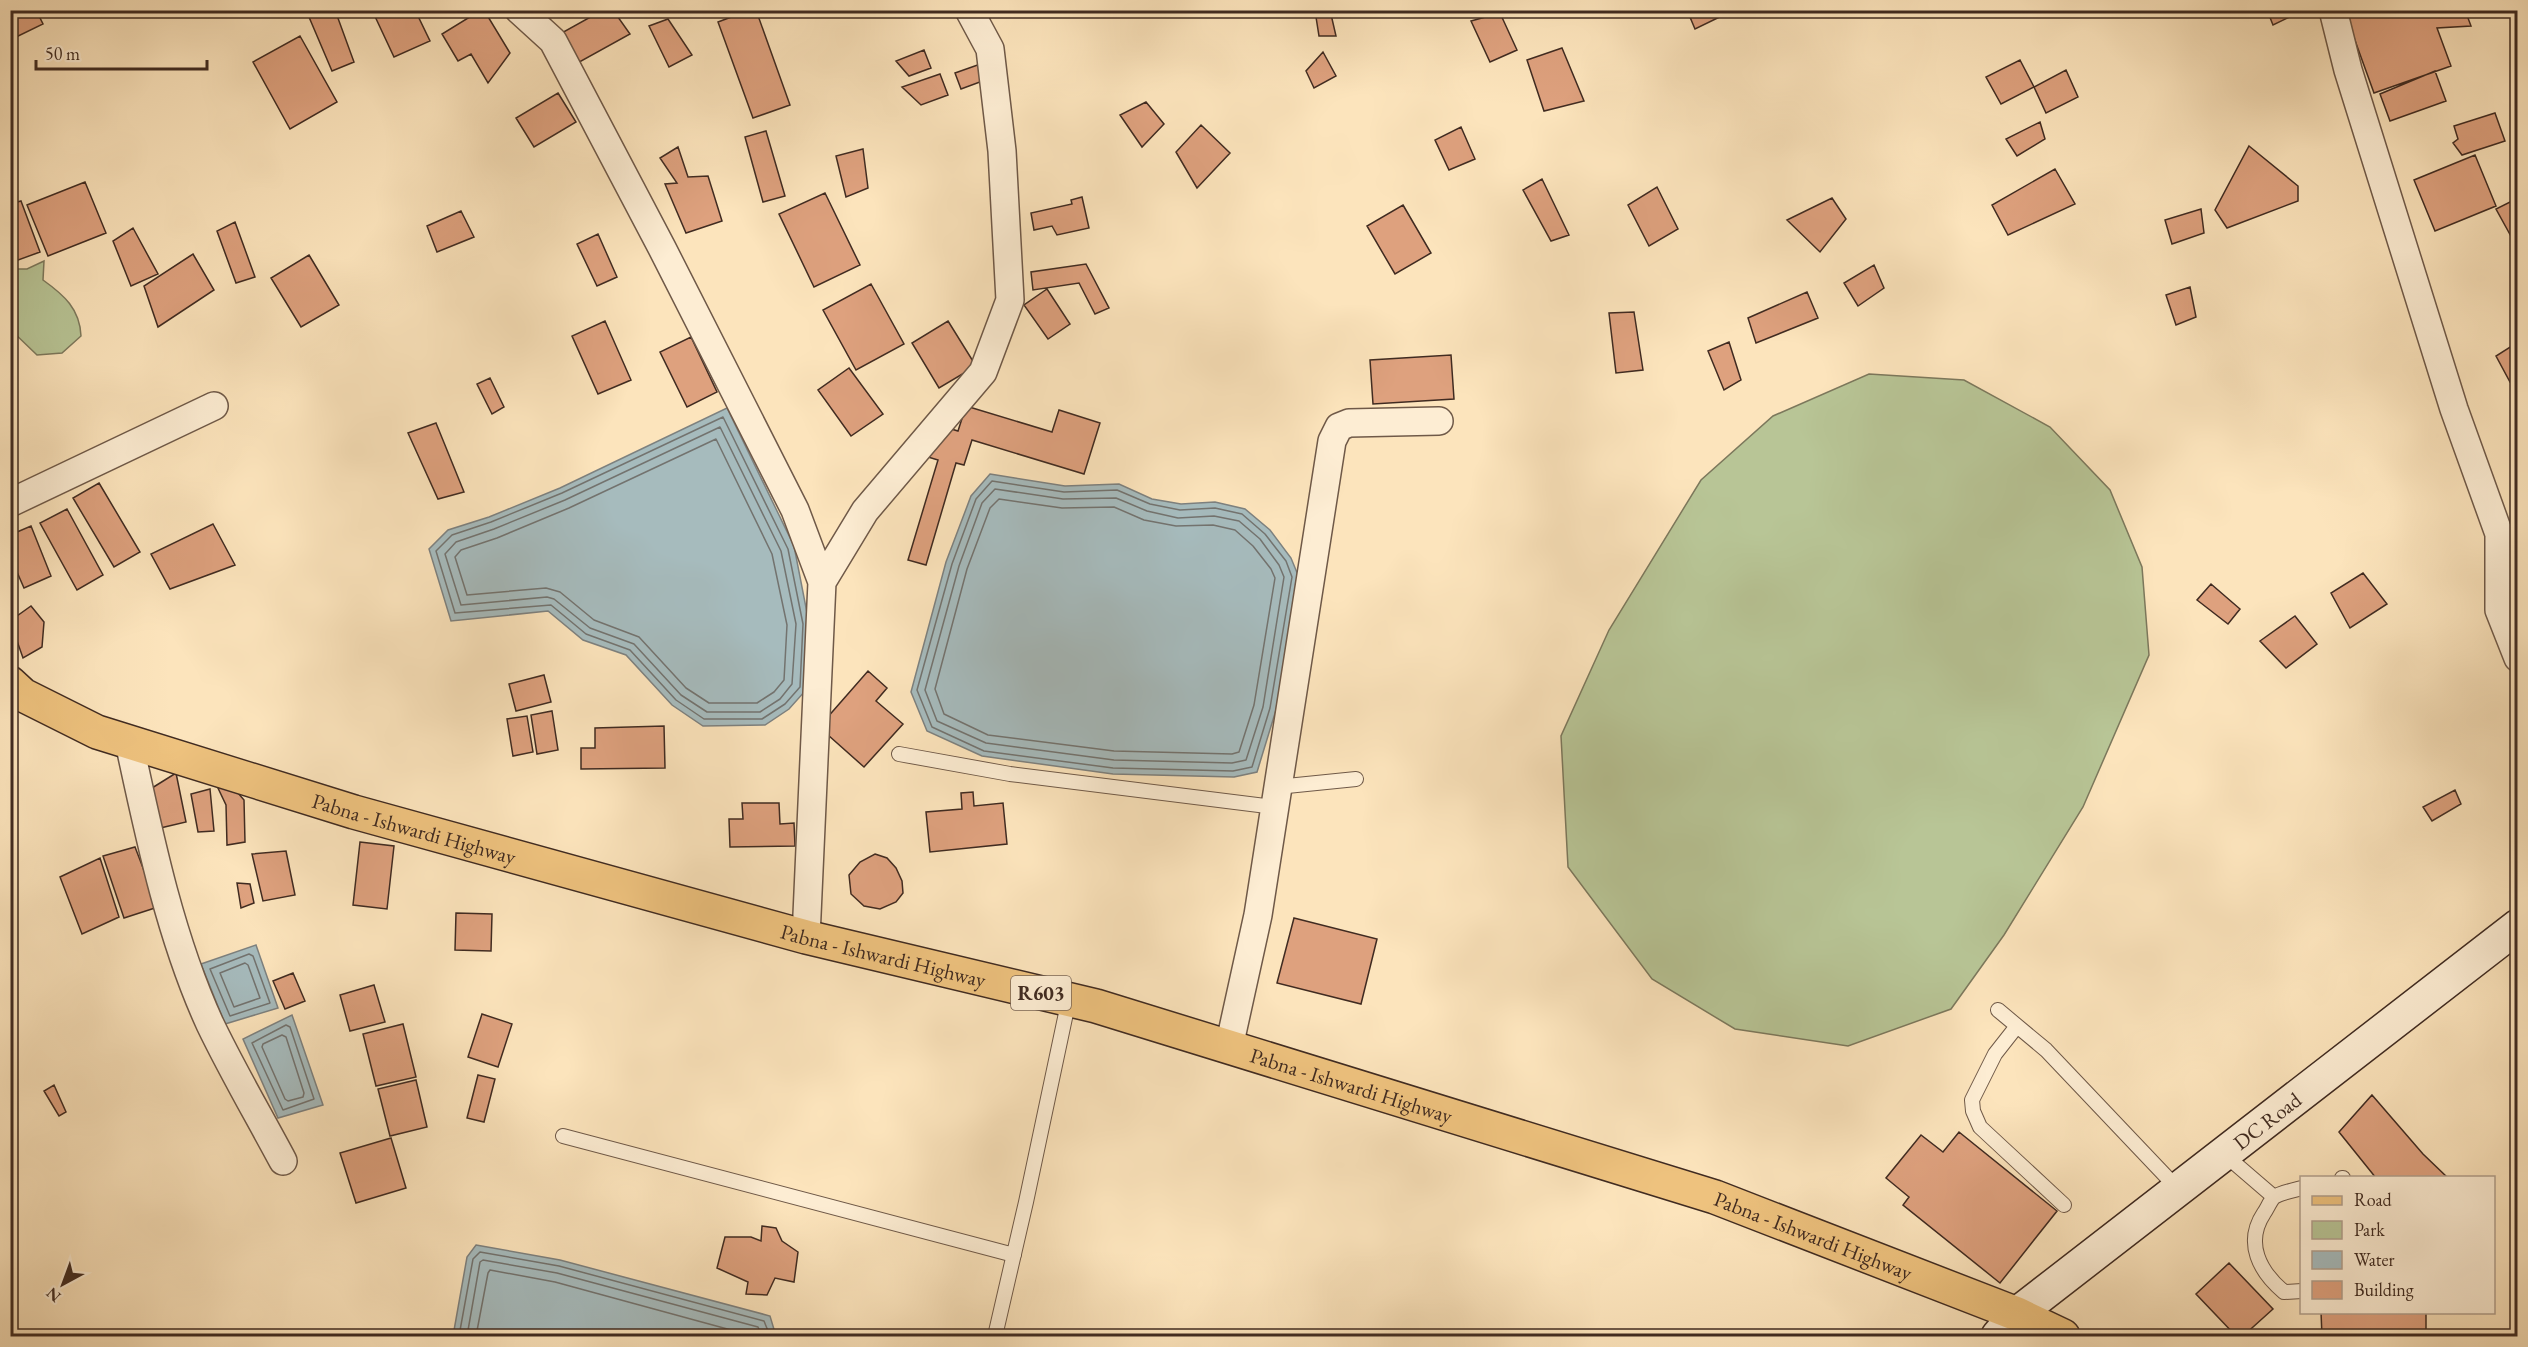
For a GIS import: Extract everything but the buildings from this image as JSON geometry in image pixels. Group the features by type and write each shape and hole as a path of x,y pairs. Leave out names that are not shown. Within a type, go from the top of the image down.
{"main road":[{"name":"Pabna - Ishwardi Highway","path":"10,683 23,695 97,732 354,812 806,937 1069,999 1715,1197 2007,1325 2063,1336"}],"street":[{"path":"519,10 553,41 662,248 795,510 822,582 806,937"},
{"path":"822,582 865,511 983,372 1010,300 1002,152 990,49 969,10"},
{"path":"2333,10 2348,70 2454,410 2499,534 2499,610 2517,658"},
{"path":"10,503 214,406"},
{"path":"1229,1047 1258,915 1332,441 1339,427 1349,423 1439,421"},
{"path":"129,742 150,842 180,942 210,1023 283,1161"},
{"name":"DC Road","path":"2007,1325 2517,926"}],"lane":[{"path":"899,754 1010,774 1275,797 1356,779"},
{"path":"995,1336 1069,999"},
{"path":"1998,1010 2046,1050 2178,1189"},
{"path":"2017,1026 1995,1054 1972,1100 1973,1111 1980,1127 2064,1204"},
{"path":"563,1136 1014,1255"},
{"path":"2224,1154 2274,1197"},
{"path":"2300,1188 2274,1197 2257,1224 2254,1240 2260,1264 2272,1282 2284,1292 2300,1291"}],"green space":[{"path":"44,261 43,280 70,304 78,318 81,336 62,353 37,355 11,330 11,269 27,269"},
{"path":"1869,374 1964,380 2050,427 2110,490 2142,567 2149,655 2083,807 2004,935 1951,1009 1848,1046 1735,1029 1652,979 1568,867 1561,736 1609,630 1701,480 1773,416"}],"water":[{"path":"727,408 794,546 809,623 806,690 789,709 765,725 703,726 672,705 626,655 583,640 548,611 451,621 429,549 448,530 489,517 560,488"},
{"path":"990,474 1065,486 1119,484 1152,499 1181,504 1215,502 1245,509 1270,530 1291,558 1298,575 1276,710 1257,772 1234,777 1113,774 982,756 927,731 911,692 946,562 971,496"},
{"path":"256,945 278,1008 225,1024 201,964"},
{"path":"292,1015 323,1105 278,1118 243,1039"},
{"path":"476,1245 560,1260 770,1316 776,1336 453,1336 467,1257"}]}
